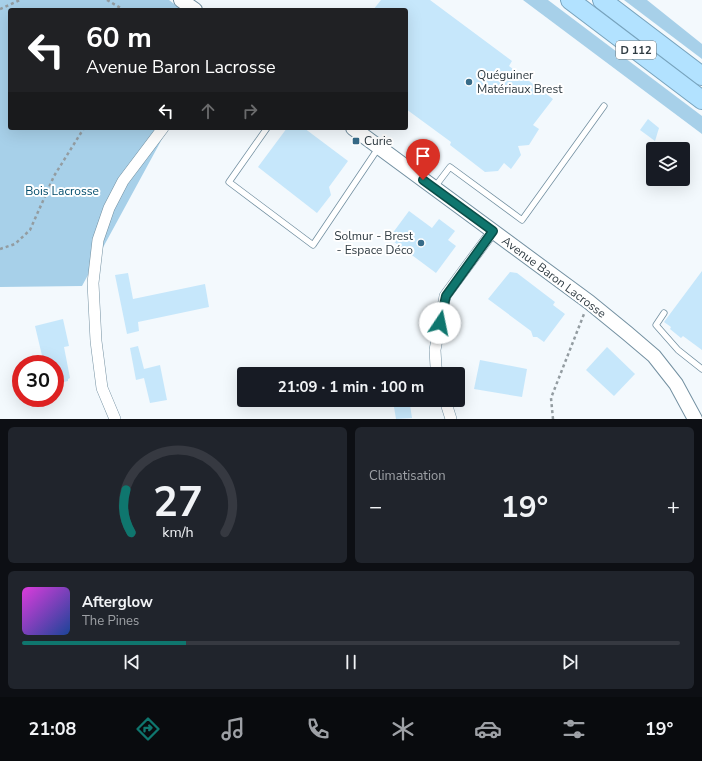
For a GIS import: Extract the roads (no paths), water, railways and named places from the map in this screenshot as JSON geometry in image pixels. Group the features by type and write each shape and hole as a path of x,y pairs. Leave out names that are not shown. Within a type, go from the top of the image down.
{"highway":[{"name":"D 112","path":"570,0 702,100"},
{"name":"D 112","path":"602,0 702,76"}],"street":[{"path":"181,0 191,8"},
{"path":"116,419 102,388 96,341 93,283 98,240 108,208 123,181 161,130"},
{"name":"Avenue Baron Lacrosse","path":"356,130 589,302 654,356 676,384 695,419"},
{"path":"436,367 434,350 446,296 493,231"},
{"path":"447,407 451,419"}],"lane":[{"path":"434,188 450,166 522,220 604,106"},
{"path":"266,130 228,182 313,245 379,147"},
{"path":"664,313 656,325 678,350 702,369"}],"place":[{"name":"Quéguiner Matériaux Brest","path":"469,82"},
{"name":"Curie","path":"356,141"},
{"name":"Solmur - Brest - Espace Déco","path":"421,243"}],"park label":[{"name":"Bois Lacrosse","path":"62,191"}]}
